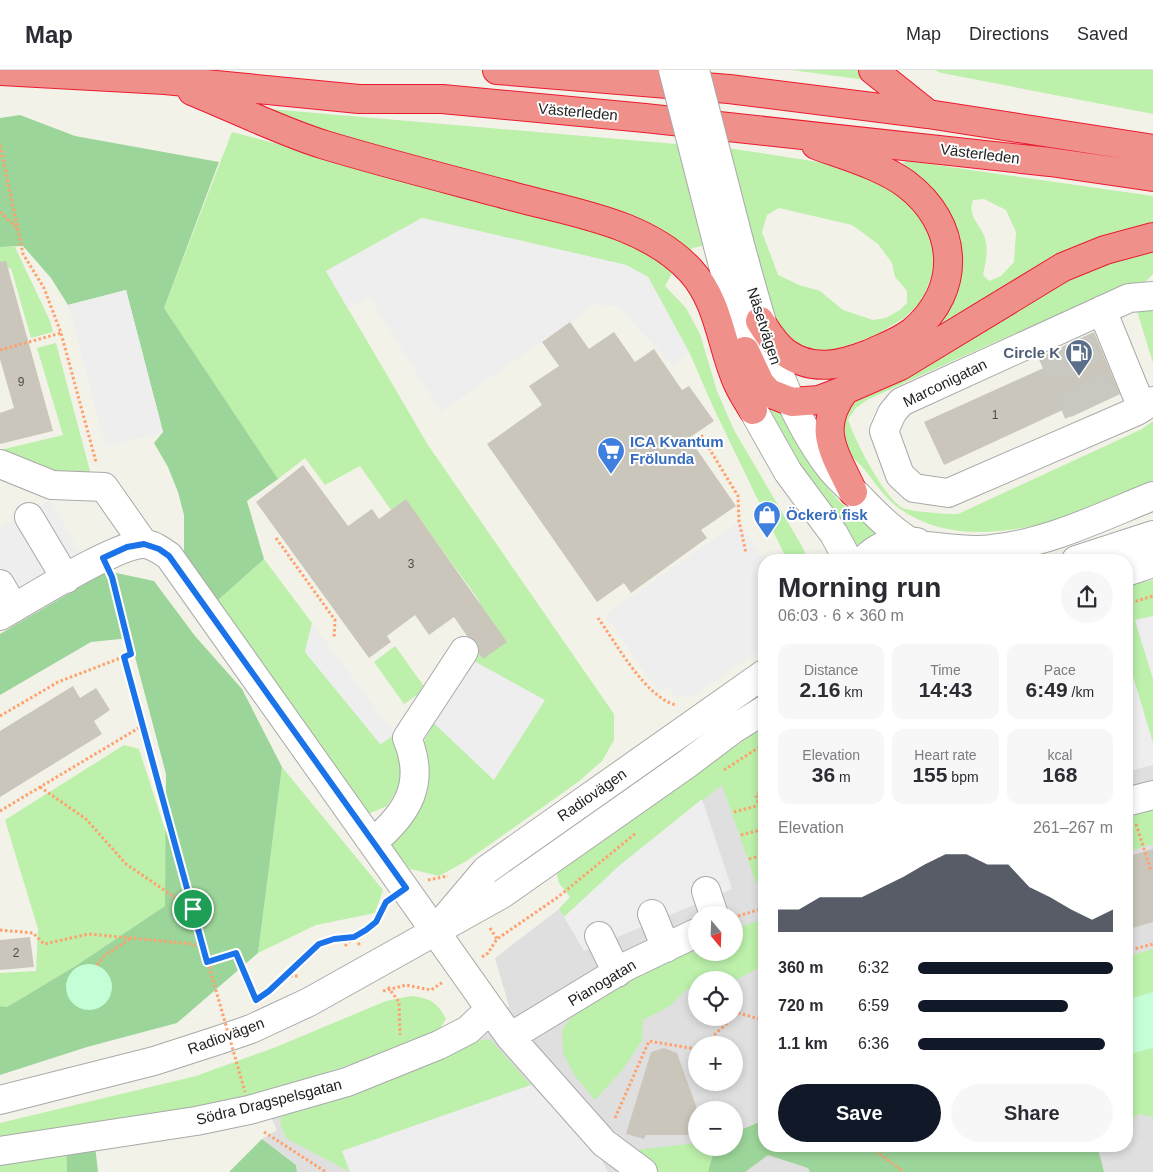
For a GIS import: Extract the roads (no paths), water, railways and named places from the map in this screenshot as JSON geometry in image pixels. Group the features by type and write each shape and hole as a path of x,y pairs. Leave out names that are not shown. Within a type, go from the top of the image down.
{"highway":[{"name":"Västerleden","path":"497,70 729,89 928,114 1153,149"},
{"path":"657,70 729,89"},
{"path":"874,70 928,114"},
{"name":"Västerleden","path":"0,71 166,80 359,99 442,99 782,131 1050,162 1153,177"},
{"path":"166,80 323,145 583,216 636,233 652,241 670,252 690,271 712,303 738,385 753,410"},
{"path":"760,321 774,343 787,354 812,365 830,366 850,362 898,342 924,320 944,288 949,262 946,240 939,222 924,200 904,182 782,131"},
{"path":"745,351 760,383 769,393 792,402 818,400 900,366 940,343 1017,293 1063,267 1105,250 1153,237"},
{"path":"845,390 832,412 828,436 853,492"}],"street":[{"name":"Näsetvägen","path":"673,70 729,244 792,402 803,425 832,470 890,529 927,549 990,550 1025,544 1075,528 1153,496"},
{"name":"Näsetvägen","path":"694,70 729,244 745,351 745,374 753,410 788,472 834,534 845,554"},
{"name":"Marconigatan","path":"1147,404 1108,412 1082,423 948,493 914,488 900,475 884,431 892,413 901,402 1048,344 1074,332 1102,310 1130,298 1153,296"},
{"path":"1102,310 1147,404"},
{"path":"0,464 52,486 104,487 144,544"},
{"path":"29,516 66,579"},
{"path":"1094,554 1153,535"},
{"path":"872,554 882,546 895,542 927,549"},
{"path":"0,584 7,612 103,558 127,547 144,544 159,549 169,556 510,1037 604,1143 643,1172"},
{"path":"373,842 394,824 410,795 416,777 414,755 407,738 464,651"},
{"name":"Radiovägen","path":"435,930 486,870 758,678"},
{"path":"667,742 758,697"},
{"path":"732,730 758,706"},
{"name":"Radiovägen","path":"0,1100 154,1061 251,1029 309,1002 502,894 687,764 732,730 758,714"},
{"path":"652,914 666,948"},
{"path":"599,936 616,973"},
{"name":"Pianogatan","path":"510,1037 616,973 688,937"},
{"name":"Södra Dragspelsgatan","path":"0,1151 196,1121 247,1101 347,1082 439,1046 468,1030 490,1009"}],"tunnel":[{"path":"1077,340 1104,401"},
{"path":"1051,352 1078,413"}],"place":[{"name":"Circle K","path":"1079,377"},
{"name":"ICA Kvantum Frölunda","path":"611,475"},
{"name":"Öckerö fisk","path":"767,539"}]}
